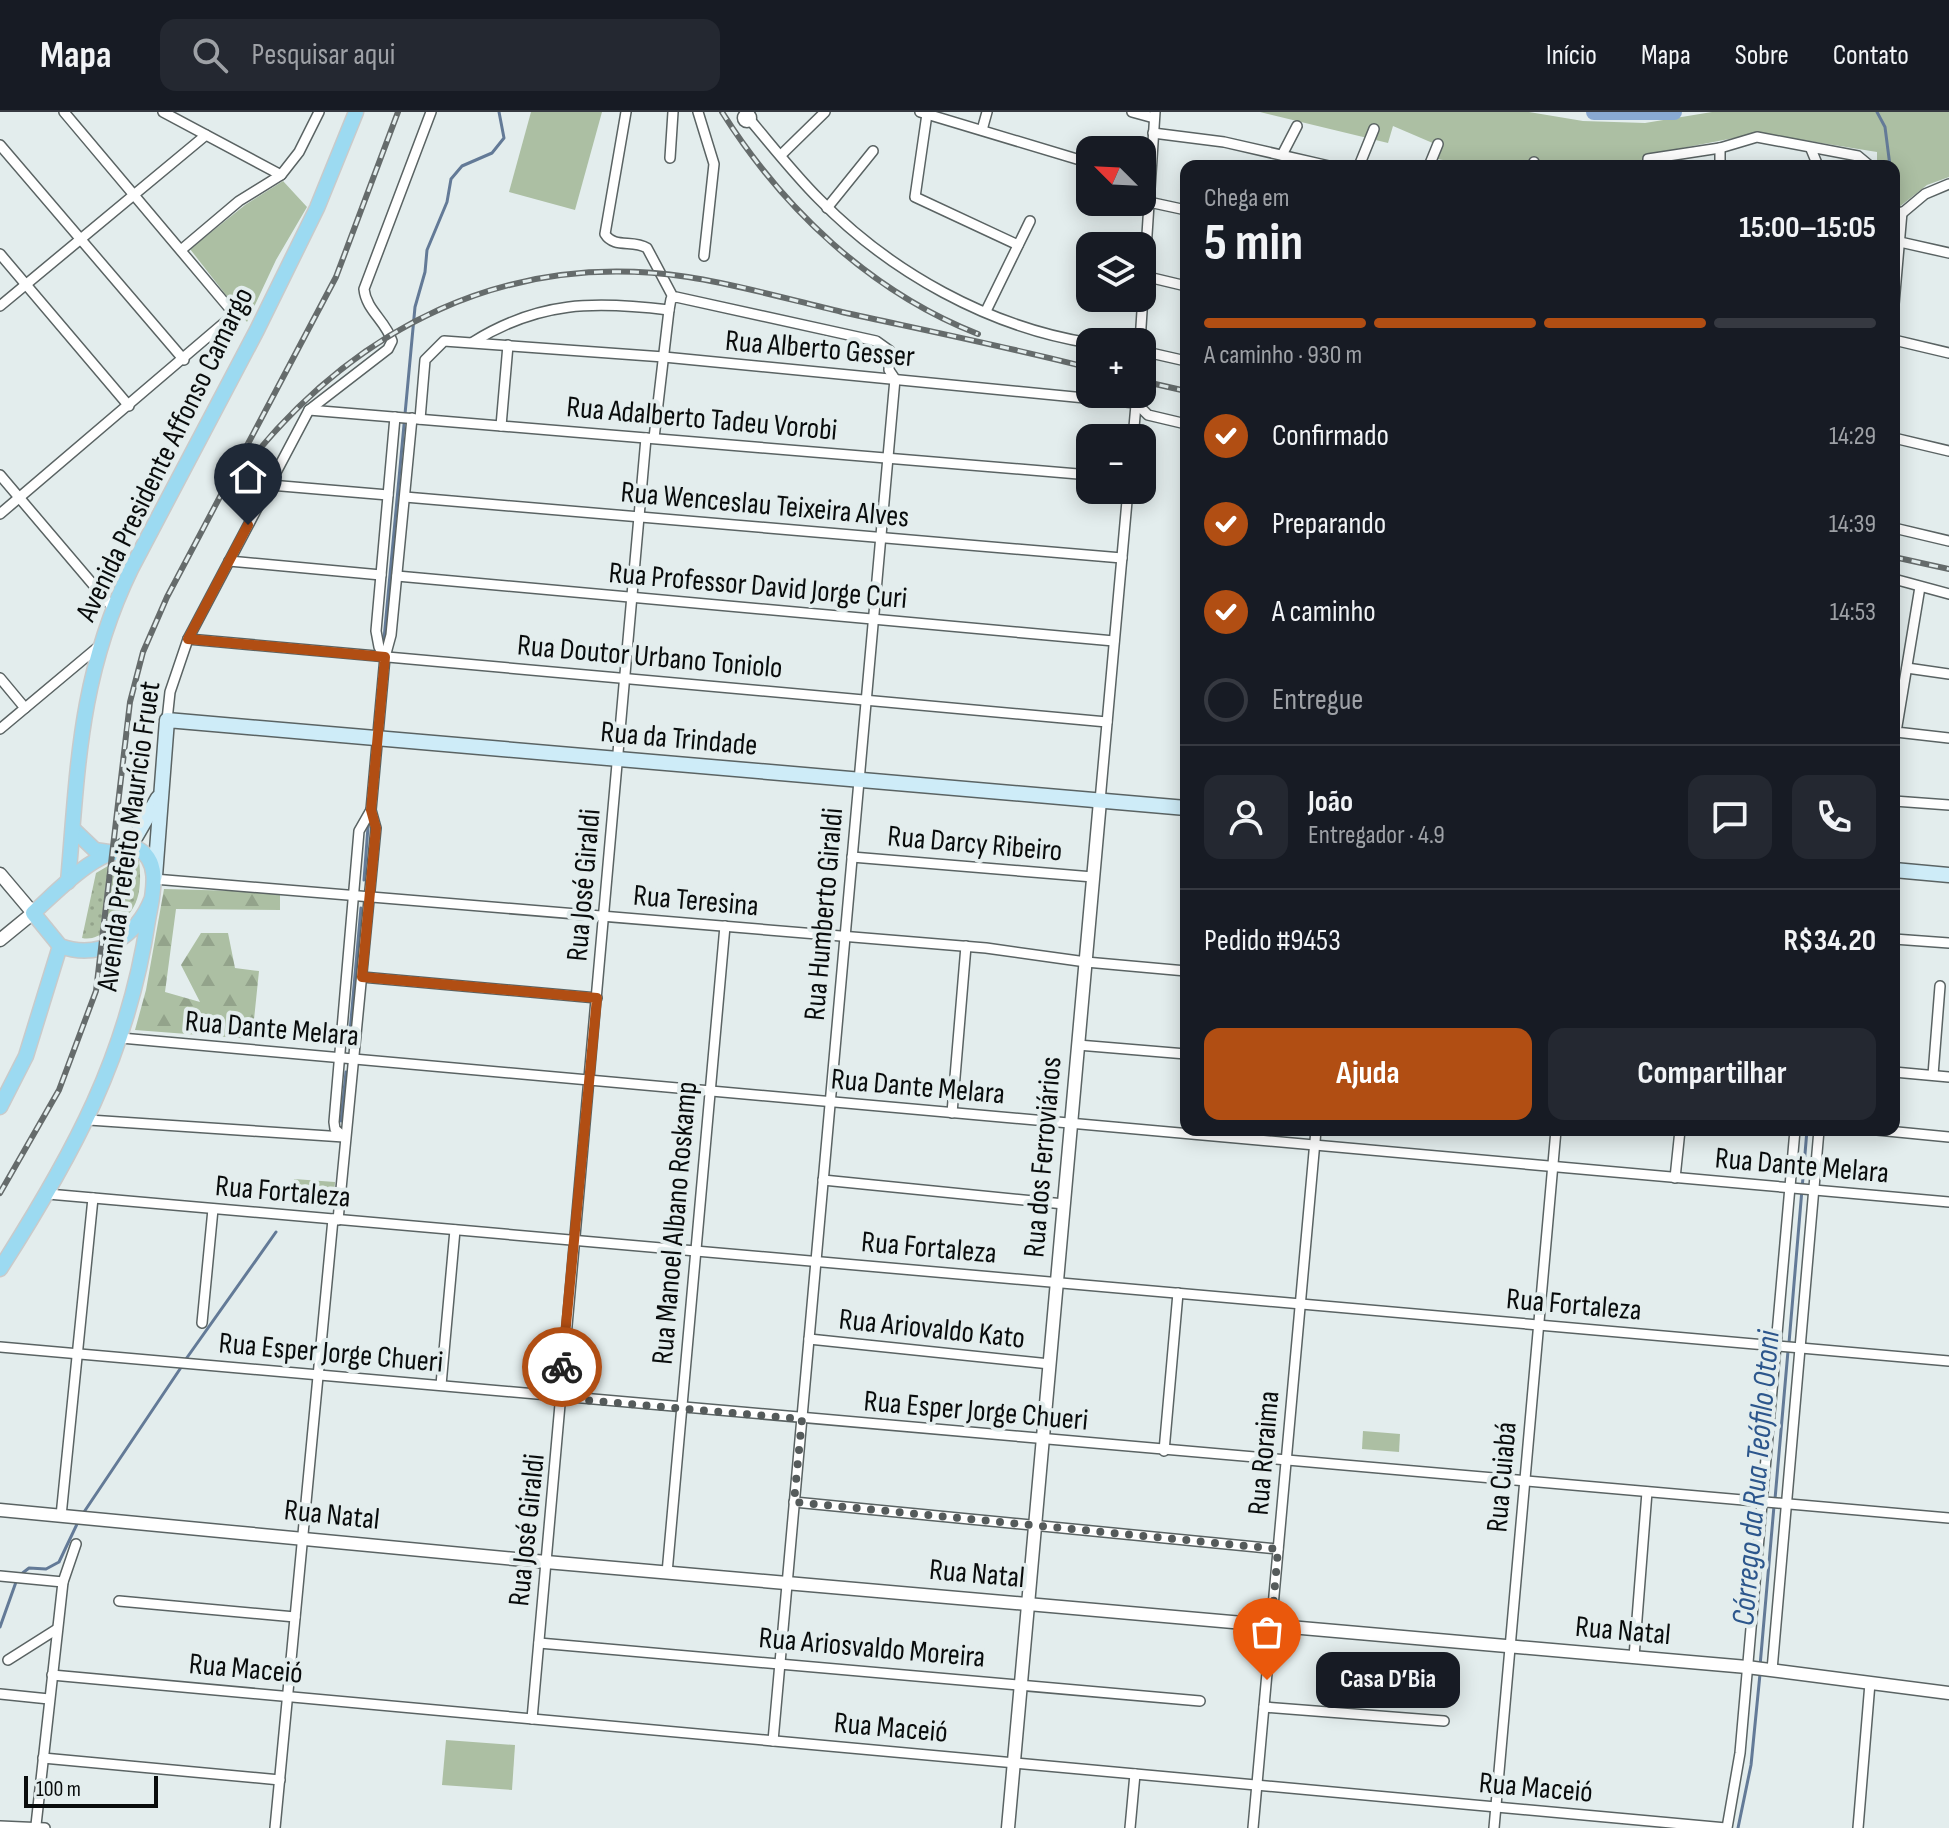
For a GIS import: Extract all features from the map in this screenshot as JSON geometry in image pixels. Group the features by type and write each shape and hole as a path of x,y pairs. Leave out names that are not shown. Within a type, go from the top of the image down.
{"main road":[{"name":"Avenida Presidente Affonso Camargo","path":"68,882 85,703 98,647 113,608 310,222 356,112"},
{"name":"Rua da Trindade","path":"167,720 1180,808"},
{"name":"Avenida Prefeito Maurício Fruet","path":"0,1269 48,1194 89,1120 121,1038 142,963 152,898 167,720"},
{"path":"115,853 145,824 158,799 164,774"},
{"path":"73,829 95,850 115,853"},
{"path":"152,898 137,927 91,951 60,946 33,913 84,869 130,848 142,851 154,879"},
{"path":"1900,871 1949,875"},
{"path":"0,1107 26,1056 60,946"}],"street":[{"path":"0,514 231,317 230,309 64,112"},
{"path":"163,112 281,175"},
{"path":"181,250 239,201 281,175 299,152 319,112"},
{"path":"309,410 388,349 392,341 381,319 365,301 364,289 431,112"},
{"path":"626,112 605,234 614,242 641,244 647,248 673,297 876,341 890,351 889,370 895,379"},
{"path":"670,158 673,112"},
{"path":"698,112 714,164 704,256"},
{"path":"781,155 825,112"},
{"path":"982,130 987,112"},
{"path":"1132,112 1155,115 1153,136"},
{"path":"1018,245 915,197 924,113 1076,159"},
{"path":"744,116 827,208 893,262 986,311 1043,333 1076,340"},
{"path":"1282,155 1297,126"},
{"path":"1361,160 1374,129"},
{"path":"1153,133 1224,142 1303,160"},
{"path":"0,306 206,135"},
{"path":"1658,160 1763,137 1858,156 1863,160"},
{"path":"1431,160 1438,144"},
{"path":"0,145 184,360"},
{"path":"1720,148 1720,160"},
{"path":"1811,149 1816,160"},
{"path":"827,208 873,151"},
{"path":"1949,184 1934,189 1902,212 1900,242 1949,253"},
{"path":"1934,189 1949,193"},
{"path":"1156,204 1180,209"},
{"path":"986,311 1030,221"},
{"path":"0,254 129,406"},
{"path":"1156,279 1180,285"},
{"name":"Rua José Giraldi","path":"532,1719 639,517 673,297"},
{"path":"473,342 515,320 570,305 616,304 669,310"},
{"name":"Rua Alberto Gesser","path":"416,419 425,360 444,341 1076,393"},
{"path":"1900,341 1949,353"},
{"path":"501,426 508,345"},
{"path":"1156,354 1180,360"},
{"name":"Rua Humberto Giraldi","path":"773,1741 895,379"},
{"name":"Rua Alberto Gesser","path":"1143,408 1148,415 1180,423"},
{"name":"Rua Adalberto Tadeu Vorobi","path":"309,410 1076,474"},
{"name":"Avenida Prefeito Maurício Fruet","path":"167,720 170,692 188,639 309,410"},
{"path":"385,657 376,640 395,417"},
{"path":"275,1828 318,1375 355,1059 376,828 371,810 385,657 391,635 416,419"},
{"path":"1900,439 1949,451"},
{"path":"0,475 113,608"},
{"path":"270,485 388,495"},
{"name":"Rua Wenceslau Teixeira Alves","path":"405,497 1122,558"},
{"name":"Rua dos Ferroviários","path":"1008,1828 1127,504"},
{"path":"1900,529 1949,541"},
{"path":"229,561 381,575"},
{"name":"Rua Professor David Jorge Curi","path":"397,576 1114,641"},
{"path":"1900,581 1949,594"},
{"path":"1900,709 1920,587"},
{"name":"Rua Doutor Urbano Toniolo","path":"188,639 1107,722"},
{"path":"0,729 98,647"},
{"path":"1907,668 1949,674"},
{"path":"0,678 25,708"},
{"path":"1900,732 1949,738"},
{"path":"1900,801 1949,805"},
{"path":"344,1137 335,1129 334,1122 339,1058 359,831 371,810"},
{"name":"Rua Darcy Ribeiro","path":"852,857 1093,877"},
{"path":"0,874 33,913 0,940"},
{"name":"Rua Teresina","path":"154,879 966,946 1180,970"},
{"name":"Rua Manoel Albano Roskamp","path":"667,1573 725,926"},
{"path":"1900,939 1949,943"},
{"path":"952,1113 966,946"},
{"path":"362,977 597,998"},
{"path":"1933,1075 1940,986"},
{"name":"Rua Dante Melara","path":"121,1038 1180,1133"},
{"path":"1078,1045 1180,1054"},
{"path":"1900,1072 1949,1077"},
{"path":"89,1120 344,1137"},
{"path":"1900,1132 1949,1137"},
{"name":"Rua Dante Melara","path":"1210,1136 1949,1202"},
{"name":"Rua Roraima","path":"1253,1828 1315,1136"},
{"name":"Rua Cuiabá","path":"1494,1828 1555,1136"},
{"path":"1675,1178 1679,1136"},
{"path":"1726,1828 1737,1781 1794,1136"},
{"path":"1772,1670 1818,1136"},
{"path":"823,1180 1064,1204"},
{"name":"Rua Fortaleza","path":"48,1194 1949,1361"},
{"path":"72,1517 77,1353 93,1198"},
{"path":"202,1323 213,1209"},
{"path":"441,1385 455,1230"},
{"path":"1164,1451 1178,1293"},
{"name":"Rua Ariovaldo Kato","path":"809,1339 1050,1364"},
{"name":"Rua Esper Jorge Chueri","path":"0,1347 1949,1518"},
{"path":"1634,1657 1647,1492"},
{"path":"794,1502 1278,1549"},
{"name":"Rua Natal","path":"0,1510 667,1573 1747,1667 1949,1693"},
{"path":"0,1826 41,1827 43,1758 57,1629 63,1582 76,1544"},
{"path":"0,1576 63,1582"},
{"path":"119,1601 295,1617"},
{"path":"8,1660 57,1629"},
{"name":"Rua Ariosvaldo Moreira","path":"539,1643 1200,1701"},
{"name":"Rua Maceió","path":"52,1675 1726,1828"},
{"path":"1858,1828 1870,1683"},
{"path":"0,1694 49,1699"},
{"path":"1264,1707 1444,1721"},
{"path":"43,1758 280,1780"},
{"path":"1130,1828 1135,1774"}],"green space":[{"path":"531,112 602,112 575,210 509,192"},
{"path":"1260,112 1529,112 1583,121 1645,123 1712,112 1949,112 1949,177 1927,185 1900,206 1900,160 1877,160 1877,152 1760,133 1646,155 1645,160 1443,160 1437,159 1442,147 1393,126 1388,143"},
{"path":"283,181 307,207 276,260 247,322 190,249 245,205"},
{"path":"125,856 139,860 140,884 136,903 117,925 95,937 82,938 96,873"},
{"path":"164,889 280,892 280,910 176,909 165,992 200,1002 181,965 201,933 228,933 235,968 259,971 252,1039 135,1030 146,990"},
{"path":"294,1179 335,1182 333,1208 292,1205"},
{"path":"1363,1431 1400,1434 1399,1452 1362,1449"},
{"path":"446,1740 515,1745 512,1790 442,1785"}],"waterway":[{"path":"384,639 415,307 425,272 427,250 447,202 451,179 462,166 492,153 504,138 499,112"},
{"path":"1594,112 1674,112"},
{"name":"Córrego da Rua Teófilo Otoni","path":"1877,112 1885,127 1889,160"},
{"path":"364,880 368,827"},
{"path":"349,1043 361,908"},
{"path":"341,1121 346,1072"},
{"name":"Córrego da Rua Teófilo Otoni","path":"1789,1343 1806,1136"},
{"path":"186,1359 276,1232"},
{"name":"Córrego da Rua Teófilo Otoni","path":"1775,1499 1788,1351"},
{"path":"84,1512 182,1366"},
{"name":"Córrego da Rua Teófilo Otoni","path":"1760,1666 1774,1506"},
{"path":"20,1575 29,1568 46,1569 59,1562 78,1522"},
{"path":"0,1627 16,1582"},
{"name":"Córrego da Rua Teófilo Otoni","path":"1738,1828 1751,1765 1760,1674"}],"railway":[{"path":"0,1193 59,1090 96,991 130,702 143,652 167,597 336,277 398,112"},
{"path":"722,112 773,182 833,244 901,295 978,334"},
{"path":"244,468 287,418 335,375 385,338 439,310 497,288 557,276 621,272 707,280 1076,365"},
{"path":"1156,384 1180,390"},
{"path":"1900,558 1949,569"}],"way so far":[{"path":"562,1367 561,1396 573,1399 802,1419 794,1502 1278,1549 1267,1680"}],"place":[{"name":"Casa D’Bia","path":"1267,1680"}],"route":[{"path":"248,525 188,639 385,657 371,810 376,828 362,977 597,998 562,1367"}]}
